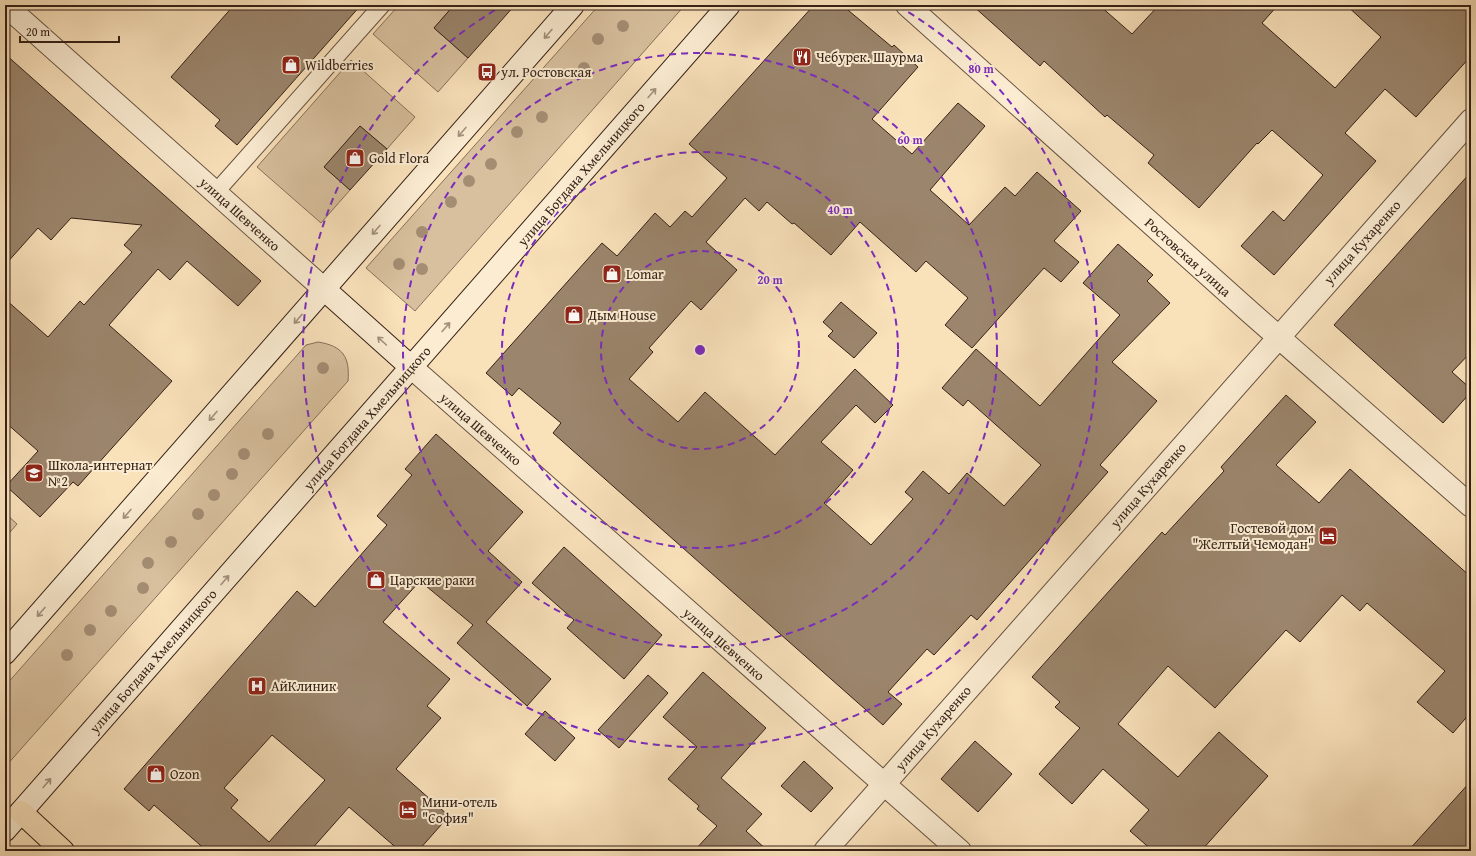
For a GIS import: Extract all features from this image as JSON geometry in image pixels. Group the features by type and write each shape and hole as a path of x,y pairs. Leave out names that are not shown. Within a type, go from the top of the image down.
{"main road":[{"path":"21,812 63,851"}],"street":[{"name":"улица Шевченко","path":"5,5 411,367 960,851"},
{"name":"улица Богдана Хмельницкого","path":"5,830 729,5"},
{"name":"Ростовская улица","path":"907,5 1278,337 1471,506"},
{"path":"5,654 571,6"},
{"name":"улица Кухаренко","path":"825,851 1471,120"}],"lane":[{"path":"216,192 382,5"}],"shaded area":[{"path":"399,5 454,5 434,28 468,58 438,92 373,34"},
{"path":"599,5 685,5 415,311 366,268"},
{"path":"351,60 415,117 387,149 360,126 324,167 350,190 321,223 257,167"},
{"path":"318,342 334,346 343,354 348,365 348,381 5,767 5,686 306,345"},
{"path":"5,513 17,524 5,538"}],"building":[{"path":"234,5 361,5 237,145 215,126 220,120 171,77"},
{"path":"454,5 515,5 468,58 434,28"},
{"path":"814,5 842,5 892,47 894,45 918,67 872,119 912,154 958,103 985,126 930,190 969,225 1005,187 1015,196 1037,172 1081,211 1054,241 1079,262 1061,282 1044,268 972,348 945,325 968,298 926,261 916,272 860,222 831,255 767,202 759,211 745,198 706,242 737,270 701,310 691,301 649,348 653,352 629,379 678,422 705,392 775,455 855,369 893,405 875,423 856,405 821,442 853,470 824,503 871,545 913,499 905,492 923,471 949,494 967,473 1004,506 1041,465 968,400 963,406 942,388 976,349 1040,406 1120,315 1083,283 1118,244 1153,275 1147,281 1170,303 1112,362 1157,401 1100,465 1108,472 977,620 971,615 934,655 927,649 888,692 902,704 883,725 553,433 561,423 519,388 512,396 486,373 602,243 617,256 655,213 670,227 685,211 692,217 727,178 689,144"},
{"path":"972,5 1099,5 1132,34 1159,5 1278,5 1262,23 1335,88 1381,37 1346,5 1471,5 1471,56 1416,117 1385,89 1345,133 1376,161 1274,275 1241,246 1273,211 1284,221 1323,175 1272,130 1258,144 1257,143 1199,208 1148,163 1154,155 1107,115 1105,117 1044,61 1040,66"},
{"path":"5,54 261,281 238,306 187,261 170,280 158,269 109,325 172,381 78,486 73,482 40,517 6,486 38,451 5,422 5,299 48,337 80,301 84,305 132,252 124,245 142,225 71,218 51,240 38,228 5,265"},
{"path":"360,126 387,149 350,190 324,167"},
{"path":"1471,172 1471,352 1452,372 1471,389 1471,392 1443,423 1334,325"},
{"path":"841,302 877,333 854,358 828,336 833,331 823,322"},
{"path":"1286,395 1316,422 1276,465 1319,503 1350,469 1471,577 1471,712 1453,733 1417,702 1445,671 1367,603 1360,611 1342,595 1300,642 1286,630 1215,708 1168,666 1118,724 1178,777 1219,732 1268,776 1201,851 1153,851 1130,831 1149,810 1103,769 1072,804 1039,774 1080,728 1055,707 1060,702 1032,677 1162,532 1165,535 1224,471 1221,467"},
{"path":"436,434 523,512 488,551 522,582 486,622 551,679 527,706 457,643 473,625 420,581 383,622 450,679 427,706 441,718 396,769 449,816 418,851 400,851 349,807 310,851 207,851 154,805 149,811 124,789 297,591 315,607 387,525 377,516 412,475 405,469","holes":["272,735 325,780 269,842 231,808 238,800 224,788"]},
{"path":"564,547 662,635 624,679 567,628 574,620 532,583"},
{"path":"703,672 766,728 721,778 762,814 746,831 768,851 694,851 717,826 697,809 699,806 668,779 697,747 663,717"},
{"path":"648,675 668,693 619,748 598,730"},
{"path":"545,711 575,738 555,761 525,734"},
{"path":"975,741 1012,774 978,812 941,779"},
{"path":"804,761 833,788 811,812 781,786"},
{"path":"1471,781 1471,851 1408,851"}],"place":[{"name":"Чебурек. Шаурма","path":"802,57"},
{"name":"Wildberries","path":"291,65"},
{"name":"ул. Ростовская","path":"487,72"},
{"name":"Gold Flora","path":"355,158"},
{"name":"Lomar","path":"612,274"},
{"name":"Дым House","path":"574,315"},
{"name":"Школа-интернат №2","path":"34,473"},
{"name":"Гостевой дом \"Желтый Чемодан\"","path":"1328,536"},
{"name":"Царские раки","path":"376,580"},
{"name":"АйКлиник","path":"257,686"},
{"name":"Ozon","path":"156,774"},
{"name":"Мини-отель \"София\"","path":"408,810"}]}
